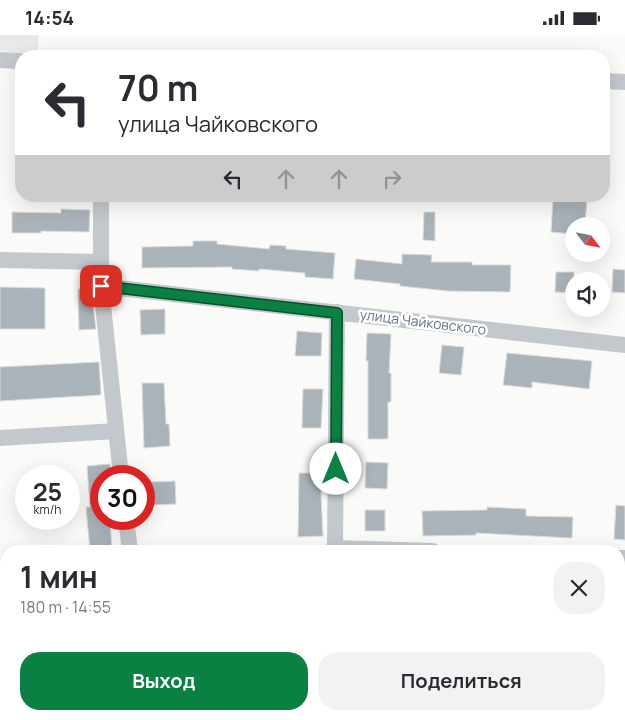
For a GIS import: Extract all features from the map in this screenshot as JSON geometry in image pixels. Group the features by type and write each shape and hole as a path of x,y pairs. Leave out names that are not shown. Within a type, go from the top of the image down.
{"street":[{"path":"0,60 15,61"},
{"path":"610,81 625,82"},
{"path":"101,202 101,286 121,465"},
{"path":"0,259 101,261"},
{"name":"улица Чайковского","path":"101,286 625,345"},
{"path":"335,545 337,313"},
{"path":"0,438 116,431"},
{"path":"127,530 129,545"}],"shaded area":[{"path":"0,35 38,35 38,50 15,50 15,52 0,51"}],"building":[{"path":"553,202 587,202 586,217 565,217 565,233 551,232"},
{"path":"61,209 90,210 89,232 41,231 41,233 12,233 12,212 61,213"},
{"path":"424,212 435,212 435,241 423,240"},
{"path":"193,241 217,241 217,244 269,249 270,245 286,246 286,249 335,253 333,279 305,277 305,273 232,269 232,267 142,268 142,247 193,246"},
{"path":"402,254 432,255 431,262 472,262 472,265 511,265 510,292 448,291 354,279 356,259 402,264"},
{"path":"613,269 625,270 625,293 612,292"},
{"path":"556,272 565,272 565,293 555,292"},
{"path":"0,287 45,288 45,329 0,329"},
{"path":"78,289 91,289 96,329 79,330"},
{"path":"165,309 165,334 141,335 140,310"},
{"path":"297,331 322,333 321,356 295,356"},
{"path":"367,333 391,334 389,373 391,373 391,402 388,402 388,439 368,439"},
{"path":"442,345 464,347 461,375 439,373"},
{"path":"507,353 592,361 589,389 532,382 532,388 503,385"},
{"path":"99,362 101,395 0,401 0,367"},
{"path":"142,383 164,383 166,424 169,424 170,446 144,448"},
{"path":"303,389 323,389 321,428 302,428"},
{"path":"366,462 388,463 387,489 365,488"},
{"path":"87,466 90,466 90,507"},
{"path":"299,473 322,473 323,536 298,537"},
{"path":"175,481 176,504 155,505 155,482"},
{"path":"616,505 625,506 625,540 614,539"},
{"path":"86,507 90,507 90,530 111,530 112,545 89,545"},
{"path":"487,507 526,509 526,516 573,517 572,538 476,533 476,535 423,536 422,511 487,510"},
{"path":"365,510 385,510 385,531 365,531"}],"route":[{"path":"101,286 337,313 336,469"}]}
